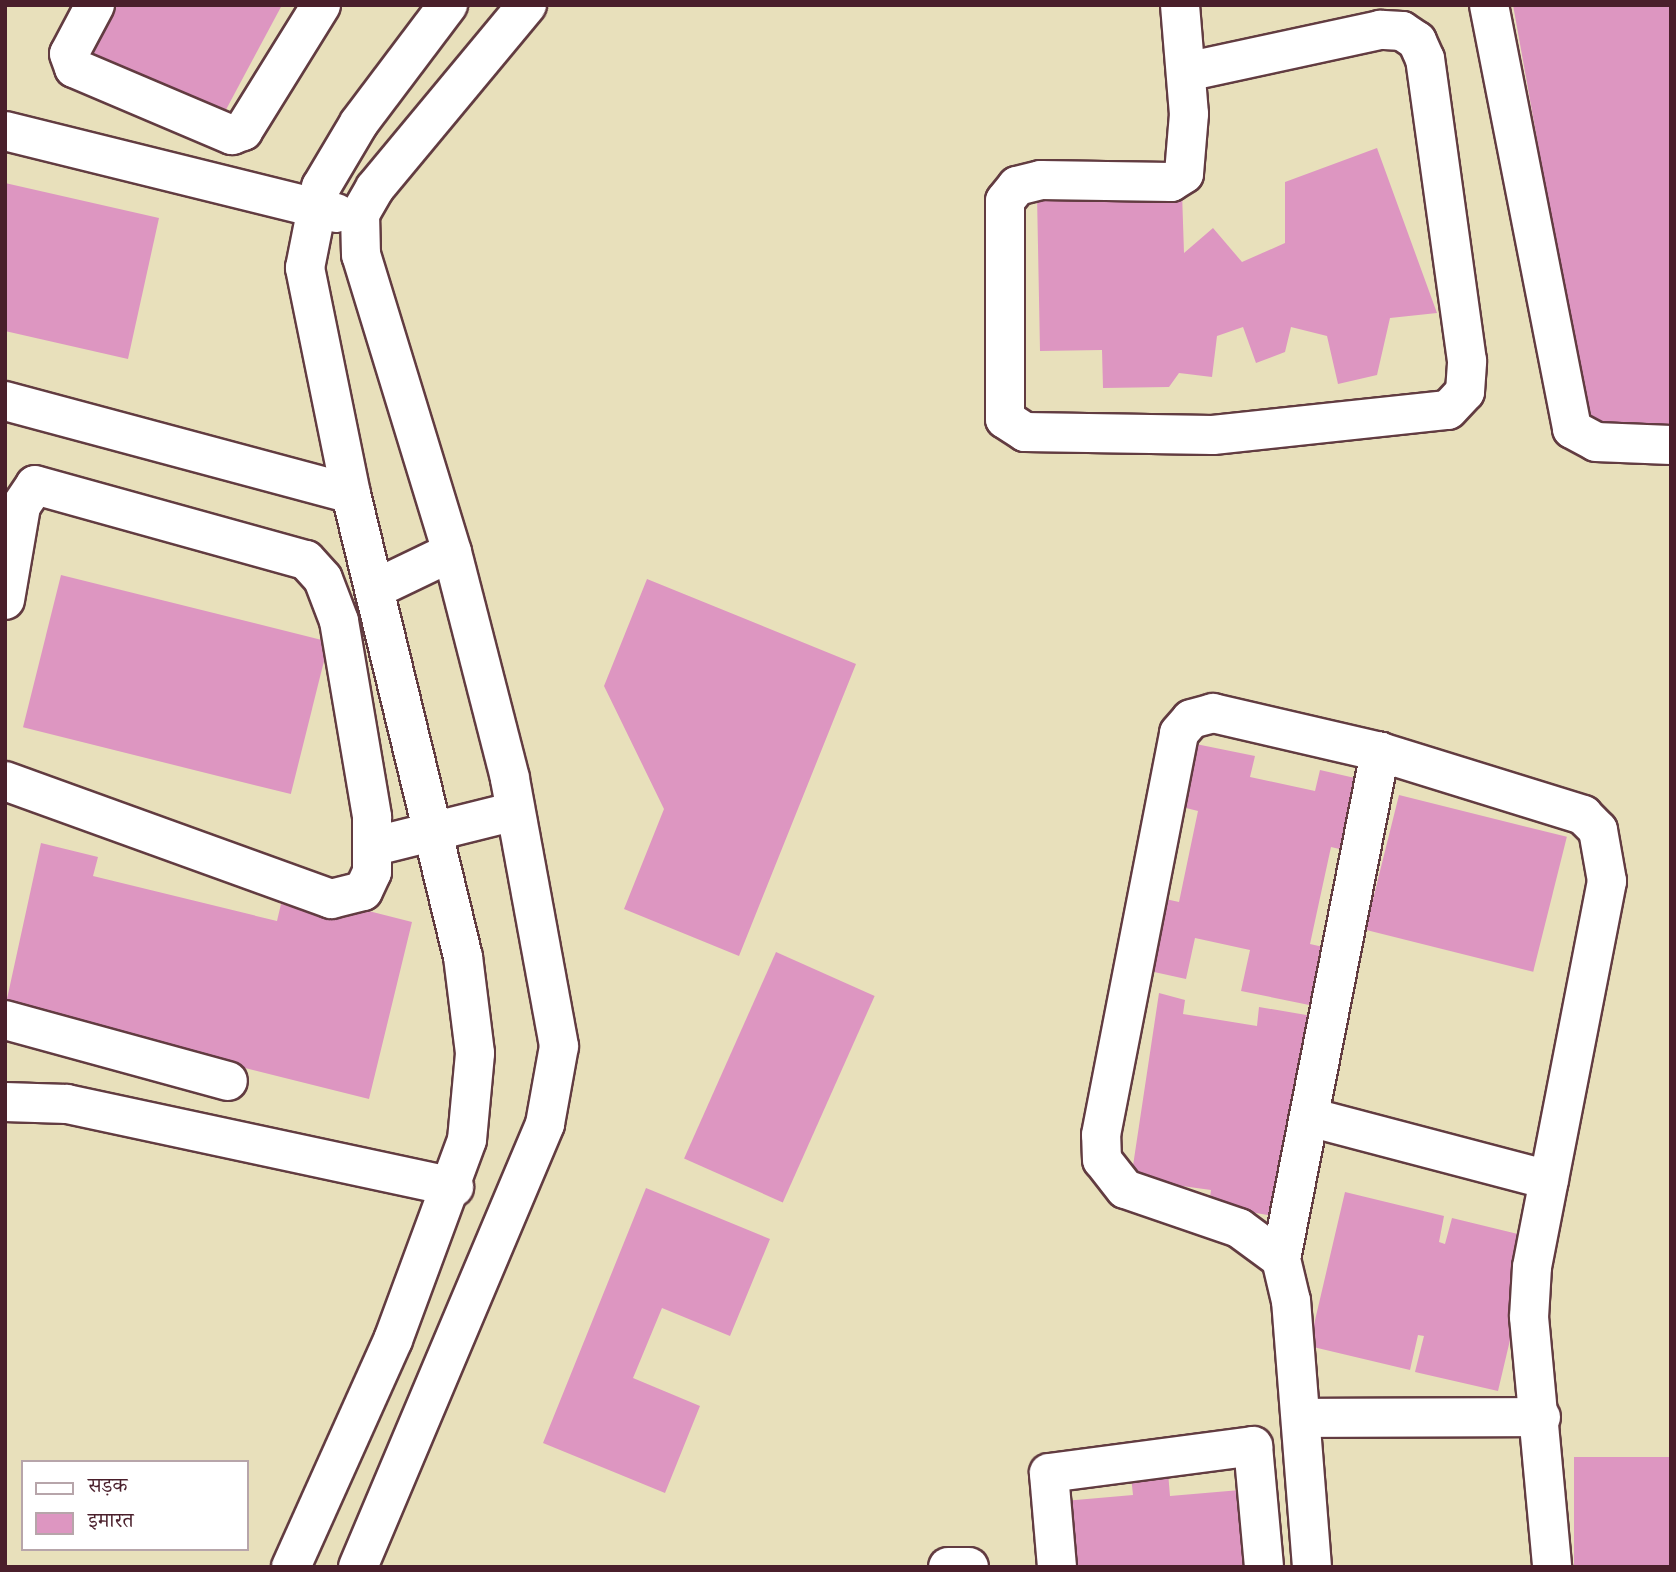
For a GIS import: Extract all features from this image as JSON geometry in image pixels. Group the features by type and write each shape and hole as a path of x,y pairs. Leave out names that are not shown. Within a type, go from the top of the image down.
{"street":[{"path":"95,5 69,54 74,68 232,135 243,131 321,5"},
{"path":"291,1567 454,1187 467,1140 475,1053 463,957 436,832 351,494 305,268 312,211 359,123 448,5"},
{"path":"1180,5 1186,72 1184,174 1171,182 1041,180 1017,186 1005,201 1005,419 1025,432 1213,435 1448,410 1465,392 1468,361 1425,59 1416,41 1402,31 1380,30 1186,72"},
{"path":"1489,5 1572,429 1596,442 1671,445"},
{"path":"358,1567 545,1124 559,1046 515,811 452,552 361,255 360,214 375,188 525,6"},
{"path":"5,131 312,211 360,214"},
{"path":"5,401 351,494"},
{"path":"5,600 21,506 34,485 306,560 323,579 339,621 375,846 363,891 331,899 5,781"},
{"path":"375,589 452,552"},
{"path":"1281,1259 1239,1228 1125,1189 1102,1160 1101,1135 1179,733 1191,719 1213,713 1380,752 1583,815 1598,830 1607,881 1549,1180 1529,1317 1541,1417 1552,1567"},
{"path":"1312,1567 1301,1418 1281,1259 1380,752"},
{"path":"375,846 515,811"},
{"path":"5,1020 228,1081"},
{"path":"5,1102 67,1104 454,1187"},
{"path":"1309,1117 1549,1180"},
{"path":"1301,1418 1541,1417"},
{"path":"1057,1567 1049,1474 1253,1446 1264,1567"},
{"path":"317,1504 373,1531"},
{"path":"948,1567 969,1567"}],"building":[{"path":"98,5 282,5 221,119 76,47"},
{"path":"1513,5 1671,5 1671,432 1589,429"},
{"path":"1377,148 1437,313 1390,318 1377,375 1338,384 1327,336 1291,327 1285,352 1256,363 1243,327 1217,336 1212,377 1179,373 1169,387 1103,388 1102,350 1040,351 1037,195 1182,192 1184,253 1213,228 1242,262 1285,243 1285,182"},
{"path":"5,183 159,218 128,359 5,331"},
{"path":"61,575 329,642 291,794 23,727"},
{"path":"647,579 856,664 739,956 624,909 664,809 604,686"},
{"path":"1191,743 1255,756 1250,777 1315,791 1320,770 1368,781 1352,852 1331,847 1310,944 1332,949 1319,1007 1241,991 1250,950 1195,938 1186,979 1136,968 1152,896 1179,902 1198,811 1178,806"},
{"path":"1399,795 1567,837 1533,972 1365,930"},
{"path":"41,843 98,857 93,876 277,921 281,904 338,918 341,904 412,922 369,1099 5,1008"},
{"path":"776,952 875,996 783,1202 684,1158"},
{"path":"1159,993 1185,1000 1183,1014 1257,1026 1259,1007 1318,1017 1286,1218 1209,1205 1211,1190 1131,1179"},
{"path":"646,1188 770,1239 730,1336 662,1308 633,1378 700,1406 665,1493 543,1443"},
{"path":"1345,1192 1444,1216 1439,1242 1445,1244 1452,1218 1534,1238 1498,1391 1415,1372 1424,1336 1418,1335 1410,1370 1309,1346"},
{"path":"1574,1457 1671,1457 1671,1567 1574,1567"},
{"path":"1168,1472 1170,1496 1252,1489 1258,1567 1069,1567 1064,1501 1133,1495 1131,1476"}]}
